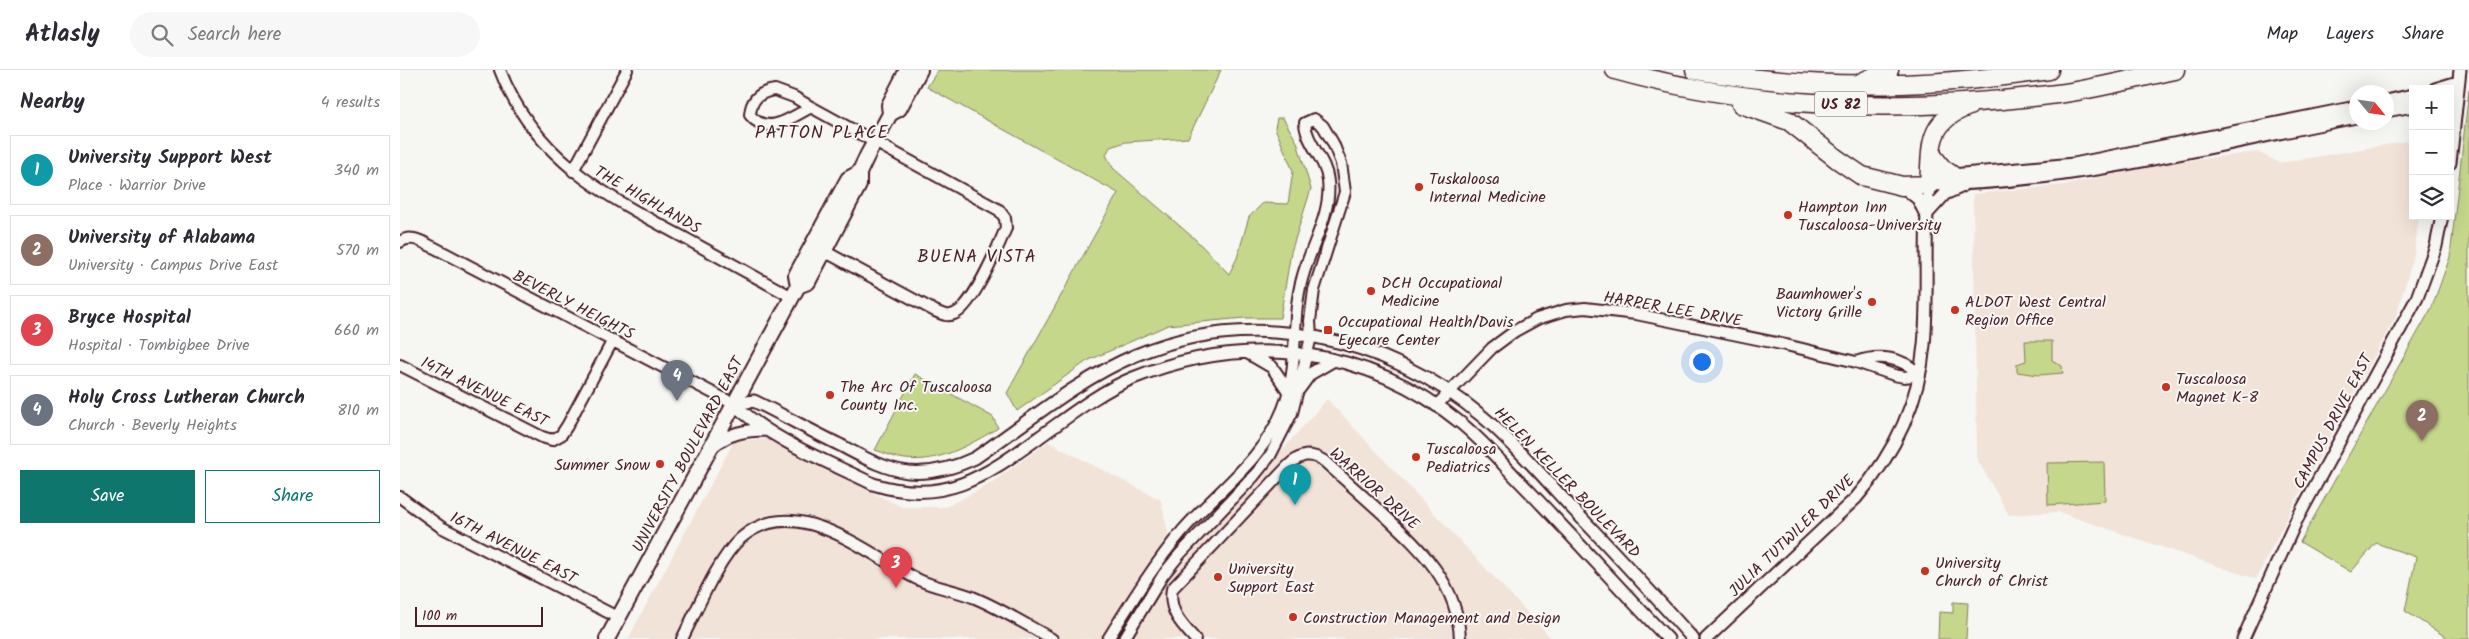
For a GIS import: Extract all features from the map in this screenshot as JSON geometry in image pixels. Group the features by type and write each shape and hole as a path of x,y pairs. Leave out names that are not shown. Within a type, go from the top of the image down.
{"highway":[{"name":"US 82","path":"1615,70 1706,91 1773,100 1850,105 1977,103 2059,94 2175,70"},
{"name":"US 82","path":"1695,70 1788,82 1854,85 1915,85 1977,80 2034,71"},
{"path":"1854,85 1889,70"},
{"path":"1706,91 1789,121 1862,176 1902,186 1929,185 1932,139 1942,120 1958,110 1977,103"},
{"path":"1931,154 1942,168 1952,175"}],"main road":[{"name":"UNIVERSITY BOULEVARD EAST","path":"890,114 889,105 907,70"},
{"name":"UNIVERSITY BOULEVARD EAST","path":"607,639 795,292 808,282 859,185 859,173 890,114 899,109 920,70"},
{"name":"UNIVERSITY BOULEVARD EAST","path":"795,292 796,275 848,179 859,173"}],"street":[{"name":"THE HIGHLANDS","path":"500,70 529,124 546,145 573,171 610,197 795,292"},
{"path":"573,171 627,70"},
{"path":"2454,96 2460,70"},
{"path":"2448,85 2458,82"},
{"path":"811,107 776,124 766,126 756,123 750,115 751,105 756,96 765,91 785,93 973,194 999,210 1003,215 1006,228 969,301 963,309 944,316 824,251"},
{"path":"2394,99 2409,96"},
{"path":"1929,185 1935,178 2074,164 2349,108"},
{"path":"2394,110 2409,108"},
{"path":"1929,185 1968,185 2069,175 2349,118"},
{"path":"1108,639 1181,532 1257,455 1294,391 1311,336 1311,311 1317,282 1345,192 1341,163 1328,134 1314,120 1305,123 1306,134 1319,153 1328,180 1325,208 1302,279 1294,334 1295,352 1294,391 1292,413 1270,456 1163,575 1124,639"},
{"name":"JULIA TUTWILER DRIVE","path":"1706,639 1846,509 1866,487 1886,458 1901,430 1920,374 1925,327 1926,215 1929,185"},
{"path":"1902,186 1918,199 1926,215 1945,194 1968,185"},
{"path":"1325,208 1339,212"},
{"name":"CAMPUS DRIVE EAST","path":"2243,639 2296,521 2417,298 2436,246 2441,220"},
{"name":"BEVERLY HEIGHTS","path":"400,242 404,239 415,238 734,404"},
{"path":"1302,279 1317,282"},
{"name":"HARPER LEE DRIVE","path":"1436,406 1492,348 1515,331 1537,319 1566,310 1585,308 1636,314 1856,362 1904,377 1920,374"},
{"name":"HELEN KELLER BOULEVARD","path":"734,404 754,401 868,459 890,468 909,472 930,472 952,467 975,458 1091,376 1138,355 1187,339 1241,332 1294,334 1367,349 1414,369 1450,391 1499,431 1693,639"},
{"name":"14TH AVENUE EAST","path":"400,365 542,437 552,440 567,426 612,340"},
{"path":"734,404 746,416 766,430 874,484 906,491 946,490 986,475 1087,403 1131,379 1179,362 1230,352 1295,352 1334,360 1385,378 1436,406 1461,424 1482,442 1668,639"},
{"path":"1246,352 1272,367 1294,391"},
{"path":"1294,391 1310,374 1334,360"},
{"path":"710,448 722,438 743,430 766,430"},
{"name":"WARRIOR DRIVE","path":"1195,639 1173,610 1170,599 1172,588 1288,466 1304,454 1315,455 1353,487 1435,565 1453,602 1460,639"},
{"name":"16TH AVENUE EAST","path":"400,498 441,527 619,618"},
{"path":"682,639 727,554 742,537 770,523 792,521 812,524 831,531 918,579 976,599 1052,639"}],"shaded area":[{"name":"Tuscaloosa Magnet K-8","path":"2408,141 2409,220 2418,220 2414,255 2396,316 2299,494 2256,579 2058,512 2009,515 1977,459 1973,194 2065,185 2161,164 2257,152 2280,163"},
{"path":"1327,399 1552,639 1129,639 1167,581"},
{"path":"766,439 902,507 946,507 988,485 1048,442 1161,500 1169,538 1104,639 628,639 734,441"}],"green space":[{"path":"938,70 1221,70 1188,138 1126,142 1110,147 1106,155 1113,168 1196,240 1229,274 1237,258 1249,217 1263,203 1288,204 1293,171 1275,128 1277,118 1283,118 1297,142 1311,189 1291,252 1280,318 1244,318 1168,325 1087,361 1017,411 1007,393 1118,193 927,87"},
{"path":"2469,90 2469,639 2449,639 2405,611 2416,557 2376,543 2351,572 2300,542 2432,307 2450,257"},
{"path":"2025,341 2052,341 2052,360 2062,366 2063,373 2039,375 2017,372 2017,364 2026,361"},
{"path":"915,374 993,417 998,428 954,451 930,458 918,460 894,457 875,450"},
{"path":"2104,462 2105,501 2048,505 2047,463"},
{"path":"1953,602 1968,603 1966,639 1938,639 1939,612 1953,613"}],"place":[{"name":"Tuskaloosa Internal Medicine","path":"1419,187"},
{"name":"Hampton Inn Tuscaloosa-University","path":"1788,215"},
{"name":"DCH Occupational Medicine","path":"1371,291"},
{"name":"Baumhower's Victory Grille","path":"1872,302"},
{"name":"ALDOT West Central Region Office","path":"1955,310"},
{"name":"Occupational Health/Davis Eyecare Center","path":"1328,330"},
{"name":"Tuscaloosa Magnet K-8","path":"2166,387"},
{"name":"The Arc Of Tuscaloosa County Inc.","path":"830,395"},
{"name":"Holy Cross Lutheran Church","path":"677,401"},
{"name":"University of Alabama","path":"2422,441"},
{"name":"Tuscaloosa Pediatrics","path":"1416,457"},
{"name":"Summer Snow","path":"660,464"},
{"name":"University Support West","path":"1295,505"},
{"name":"University Church of Christ","path":"1925,571"},
{"name":"University Support East","path":"1218,577"},
{"name":"Bryce Hospital","path":"896,588"},
{"name":"Construction Management and Design","path":"1293,617"}],"district":[{"name":"PATTON PLACE","path":"822,132"},
{"name":"BUENA VISTA","path":"977,256"}]}
